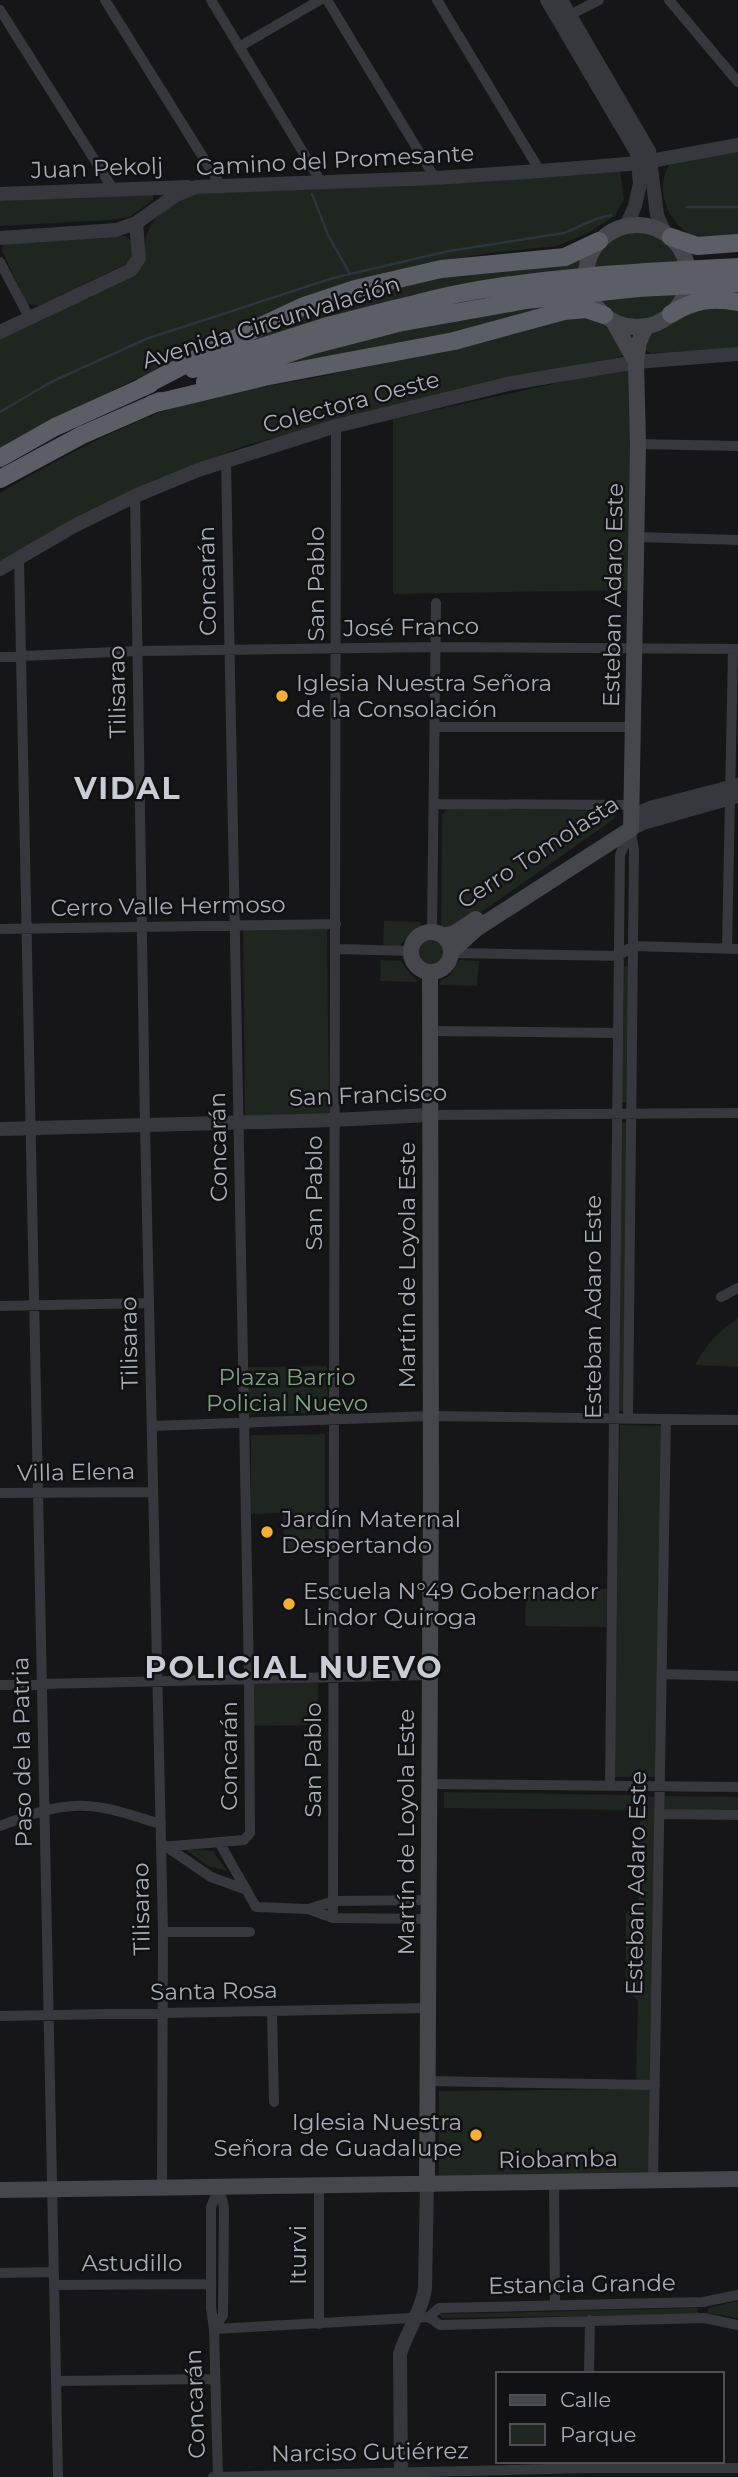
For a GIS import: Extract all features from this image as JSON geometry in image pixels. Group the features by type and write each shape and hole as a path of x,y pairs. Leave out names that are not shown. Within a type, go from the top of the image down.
{"highway":[{"path":"668,235 697,246 738,243"},
{"path":"142,387 240,335 304,306 355,289 441,269 565,257 600,241"},
{"name":"Avenida Circunvalación","path":"0,479 82,435 214,378 344,336 460,293 512,285 637,273 738,267"},
{"name":"Avenida Circunvalación","path":"0,458 55,427 142,387 313,330 396,316 526,300 638,288 738,283"},
{"path":"671,314 701,300 738,302"},
{"path":"152,404 264,377 454,341 564,311 586,309 609,318"}],"main road":[{"path":"609,318 635,327 646,326 671,314 685,294 688,269 685,257 668,235 639,225 626,226 611,231 590,255 586,271 587,287 594,303 609,318 636,362"},
{"path":"636,362 639,342 646,326"},
{"name":"Esteban Adaro Este","path":"632,817 638,443 636,362"},
{"name":"Cerro Tomolasta","path":"438,934 455,933 470,924 632,817"},
{"name":"Cerro Tomolasta","path":"452,952 476,929 632,817"},
{"path":"438,934 449,942 452,952 447,965 430,972 418,968 414,963 412,945 420,935 438,934"},
{"name":"Martín de Loyola Este","path":"427,2183 430,972"},
{"name":"Riobamba","path":"0,2190 738,2179"}],"street":[{"path":"105,0 221,186"},
{"path":"211,0 321,182"},
{"path":"239,47 320,0"},
{"path":"327,0 435,178"},
{"path":"437,0 540,171"},
{"path":"547,0 565,18 645,144 645,161 657,215 668,235"},
{"path":"561,0 565,18"},
{"path":"565,18 599,0"},
{"path":"669,0 738,82"},
{"path":"0,10 113,189"},
{"name":"Camino del Promesante","path":"136,223 176,195 196,187 435,178 540,171 645,161 738,145"},
{"path":"626,226 637,199 645,161"},
{"name":"Juan Pekolj","path":"0,194 196,187"},
{"path":"0,238 116,230 136,223 139,258 131,270 0,332"},
{"path":"0,262 29,317"},
{"name":"Colectora Oeste","path":"0,569 92,516 135,496 198,470 336,426 512,383 636,362 738,354"},
{"name":"San Pablo","path":"333,1918 336,426"},
{"path":"638,443 738,446"},
{"name":"Concarán","path":"219,1842 243,1840 250,1833 226,461"},
{"name":"Tilisarao","path":"135,496 145,1125 157,1681 164,1847 162,2188"},
{"path":"636,537 738,540"},
{"name":"Paso de la Patria","path":"19,557 58,2477"},
{"path":"436,603 435,804 438,934"},
{"name":"José Franco","path":"0,657 137,651 436,647 735,649"},
{"path":"452,952 618,956 633,946 733,949 735,649"},
{"path":"436,727 634,727"},
{"name":"Cerro Tomolasta","path":"632,817 650,808 734,791"},
{"path":"435,804 632,817"},
{"name":"Esteban Adaro Este","path":"628,1418 634,850 632,817"},
{"name":"Esteban Adaro Este","path":"610,1786 618,956 621,855 632,817"},
{"name":"Cerro Valle Hermoso","path":"0,929 336,924"},
{"path":"336,949 411,951"},
{"path":"429,1031 617,1033"},
{"name":"San Francisco","path":"0,1129 429,1115 738,1113"},
{"path":"721,1297 738,1289"},
{"path":"0,1306 149,1303"},
{"path":"152,1426 430,1416 738,1420"},
{"name":"Esteban Adaro Este","path":"653,2180 667,1419"},
{"name":"Villa Elena","path":"0,1493 153,1492"},
{"path":"662,1674 738,1676"},
{"path":"0,1685 430,1675"},
{"path":"429,1784 738,1787"},
{"path":"0,1826 44,1811 72,1806 86,1806 161,1824"},
{"path":"660,1814 738,1815"},
{"path":"164,1847 219,1842 256,1907 308,1909 333,1918 429,1919"},
{"path":"164,1847 211,1877 244,1889"},
{"path":"308,1909 334,1901 429,1900"},
{"path":"163,1933 250,1932"},
{"name":"Santa Rosa","path":"0,2016 428,2008"},
{"path":"272,2011 274,2102"},
{"path":"428,2081 655,2084"},
{"path":"554,2182 555,2305"},
{"name":"Martín de Loyola Este","path":"401,2475 400,2354 405,2336 422,2318 427,2183"},
{"name":"Iturvi","path":"318,2186 319,2324"},
{"name":"Concarán","path":"216,2477 211,2207 219,2188"},
{"name":"Concarán","path":"214,2329 223,2315 223,2207 219,2188"},
{"name":"Astudillo","path":"0,2273 53,2272"},
{"name":"Astudillo","path":"54,2285 211,2284"},
{"name":"Estancia Grande","path":"422,2318 439,2308 703,2302 738,2295"},
{"path":"703,2302 704,2318"},
{"name":"Estancia Grande","path":"214,2329 422,2318 440,2325 704,2318 738,2325"},
{"path":"589,2372 590,2320"},
{"path":"56,2381 215,2379"},
{"name":"Narciso Gutiérrez","path":"216,2477 738,2468"}],"green space":[{"path":"738,151 738,235 704,239 685,231 671,215 663,195 665,174 669,165"},
{"path":"620,170 624,199 615,216 586,234 557,246 425,263 309,295 75,409 0,451 0,338 145,260 146,238 152,224 168,207 182,199 197,194"},
{"path":"153,193 153,200 130,217 0,226 0,201"},
{"path":"638,230 655,233 670,243 680,258 683,275 680,292 670,307 655,317 638,320 621,317 606,307 596,292 593,275 596,258 606,243 621,233"},
{"path":"126,236 133,243 134,254 130,262 39,306 27,304 2,251 4,242"},
{"path":"584,251 581,274 587,303 488,329 242,372 364,338 423,327 417,294 313,322 231,351 247,336 349,293"},
{"path":"738,305 738,349 651,353 644,349 652,331 668,325 691,309"},
{"path":"576,314 601,323 616,339 624,356 495,382 243,446 85,513 0,562 0,493 65,456 136,422 200,400 363,367"},
{"path":"631,367 628,590 393,594 393,419"},
{"path":"451,809 612,811 615,814 614,819 456,930 448,932 441,928 442,815"},
{"path":"384,921 422,922 400,946 383,945"},
{"path":"243,929 327,929 329,1116 245,1117"},
{"path":"431,936 442,941 447,952 442,963 431,968 420,963 415,952 420,941"},
{"path":"381,960 400,961 418,982 380,981"},
{"path":"460,960 479,961 477,986 439,985 441,980 449,976"},
{"path":"624,966 628,966 626,1103 622,1103"},
{"path":"620,1123 627,1123 625,1411 619,1411"},
{"path":"738,1318 738,1367 695,1365 714,1338"},
{"name":"Plaza Barrio Policial Nuevo","path":"327,1366 328,1413 248,1414 247,1367"},
{"path":"620,1425 662,1426 656,1777 614,1777"},
{"name":"Plaza Barrio Policial Nuevo","path":"325,1434 325,1550 284,1550 283,1513 251,1514 251,1435"},
{"path":"526,1588 607,1589 606,1627 525,1626"},
{"path":"318,1683 318,1725 254,1726 253,1684"},
{"path":"444,1792 632,1795 632,1810 444,1808"},
{"path":"640,1796 655,1797 651,2080 636,2080 638,2001 626,1990 626,1914 639,1899"},
{"path":"662,1796 738,1797 738,1811 662,1810"},
{"path":"185,1849 213,1851 227,1871 208,1866"},
{"path":"650,2089 651,2179 439,2176 439,2091"},
{"path":"738,2301 738,2318 708,2313 708,2308"},
{"path":"698,2308 698,2314 442,2318 439,2314"}],"waterway":[{"path":"312,194 328,235 350,274"},
{"path":"686,207 738,207"},
{"path":"0,412 51,382 146,339 333,278 449,251 564,233 611,215"}],"place":[{"name":"Iglesia Nuestra Señora de la Consolación","path":"282,696"},
{"name":"Jardín Maternal Despertando","path":"267,1532"},
{"name":"Escuela N°49 Gobernador Lindor Quiroga","path":"289,1604"},
{"name":"Iglesia Nuestra Señora de Guadalupe","path":"476,2135"}],"district":[{"name":"VIDAL","path":"128,789"},
{"name":"POLICIAL NUEVO","path":"294,1668"}]}
